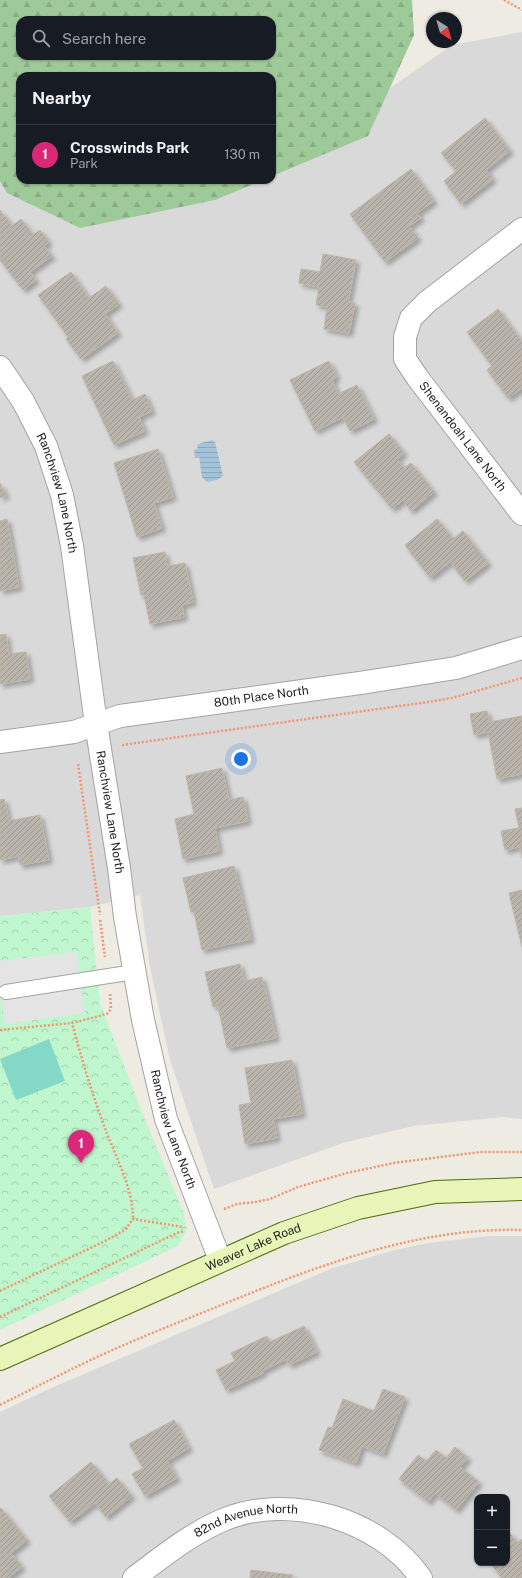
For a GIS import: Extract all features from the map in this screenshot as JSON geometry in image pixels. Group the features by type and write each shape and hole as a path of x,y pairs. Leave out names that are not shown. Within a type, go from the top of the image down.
{"main road":[{"name":"Weaver Lake Road","path":"0,1359 220,1260 284,1233 358,1208 435,1192 522,1189"}],"street":[{"name":"Shenandoah Lane North","path":"522,229 427,302 411,318 405,337 406,359 417,377 522,514"},
{"name":"Ranchview Lane North","path":"0,367 23,401 46,446 62,494 72,546 96,724 118,860 125,917 143,1020 166,1119 220,1260"},
{"name":"80th Place North","path":"0,742 74,732 120,716 360,683 456,668 522,648"},
{"name":"82nd Avenue North","path":"134,1578 192,1536 223,1520 251,1511 297,1510 331,1516 370,1532 398,1552 415,1569 421,1578"}],"lane":[{"path":"6,992 134,972"}],"path":[{"path":"504,0 522,10"},
{"path":"0,1030 72,1023 107,1014 111,1009 111,995 78,770 77,761 82,754 119,745 428,702 459,696 522,678"},
{"path":"0,1291 103,1242 125,1230 133,1219 133,1208 127,1184 90,1087 72,1023"},
{"path":"0,1317 184,1231 220,1211 238,1204 270,1199 298,1187 394,1162 480,1152 522,1152"},
{"path":"133,1219 182,1226 184,1231"},
{"path":"0,1405 102,1355 254,1292 333,1262 376,1249 419,1240 492,1231 522,1230"}],"shaded area":[{"path":"522,32 522,1119 504,1117 413,1126 343,1143 214,1189 170,1060 150,967 140,895 90,907 0,916 0,168 22,200 210,184 276,184 276,167 448,48 462,48 462,43"},
{"path":"212,440 215,442 223,476 217,480 207,482 202,477 199,457 195,458 194,450 198,449 197,445"},
{"path":"76,952 85,1013 5,1024 0,992 0,961"},
{"path":"49,1039 65,1081 16,1100 0,1059"},
{"path":"489,1236 522,1236 522,1578 0,1578 0,1412 51,1388 333,1268 395,1250 428,1243"}],"green space":[{"path":"0,0 412,0 414,35 368,136 276,174 276,72 16,72 16,184 253,184 215,200 80,228 7,193 0,181"},
{"path":"90,907 100,1003 142,1112 184,1214 187,1229 178,1246 0,1330 0,916"}],"building":[{"path":"485,118 510,151 486,170 493,179 461,204 444,181 456,171 441,153"},
{"path":"411,169 434,201 417,213 421,218 409,226 418,238 385,262 350,214"},
{"path":"0,210 12,226 21,219 33,235 40,230 49,242 44,246 52,256 30,272 36,280 23,290 0,260"},
{"path":"323,254 356,260 348,302 355,303 349,333 324,329 327,307 316,305 319,287 299,283 301,269 320,272"},
{"path":"71,272 89,298 106,286 119,304 105,314 118,333 81,359 66,339 68,337 38,295"},
{"path":"498,309 522,342 522,388 508,398 487,370 492,366 467,332"},
{"path":"113,361 132,400 145,394 152,411 139,417 145,431 114,445 82,376"},
{"path":"329,361 337,377 332,380 338,394 357,385 374,419 350,431 343,417 315,431 290,380"},
{"path":"389,434 404,453 397,459 404,468 411,463 434,492 411,511 403,500 392,509 354,462"},
{"path":"158,449 173,497 154,503 162,528 137,537 114,463"},
{"path":"0,483 6,495 0,498"},
{"path":"7,519 19,587 0,591 0,521"},
{"path":"437,519 453,539 463,531 488,563 465,581 450,562 430,578 405,545"},
{"path":"165,552 167,566 185,563 193,602 182,605 184,617 150,624 144,595 141,595 133,558"},
{"path":"6,634 9,654 26,652 30,679 0,684 0,635"},
{"path":"487,711 489,722 522,716 522,774 497,779 488,732 474,735 470,714"},
{"path":"222,768 229,800 243,797 248,821 215,828 219,851 183,859 175,819 194,814 186,776"},
{"path":"4,799 9,821 40,815 49,860 20,865 19,856 0,860 0,800"},
{"path":"522,808 522,858 520,847 505,850 501,831 519,828 515,809"},
{"path":"234,866 251,939 202,950 194,912 191,912 183,878"},
{"path":"522,890 522,947 509,893"},
{"path":"240,964 244,981 262,977 276,1038 227,1048 218,1006 213,1007 205,972"},
{"path":"292,1060 302,1114 273,1119 277,1138 245,1144 239,1105 251,1103 245,1068"},
{"path":"304,1326 317,1352 289,1365 286,1359 262,1371 263,1373 226,1390 216,1370 235,1361 231,1353 267,1336 270,1342"},
{"path":"383,1389 405,1397 383,1454 362,1446 356,1463 319,1450 328,1427 332,1428 343,1399 374,1411"},
{"path":"174,1420 189,1448 167,1461 177,1478 145,1496 132,1474 143,1468 129,1444"},
{"path":"455,1447 468,1458 460,1467 479,1482 456,1510 435,1493 428,1502 399,1479 418,1455 426,1461 436,1450 446,1458"},
{"path":"91,1462 109,1484 117,1478 132,1496 106,1517 95,1503 70,1522 49,1496"},
{"path":"1,1508 27,1540 11,1553 22,1567 8,1578 0,1578"},
{"path":"510,1533 517,1543 522,1539 522,1578 502,1578 492,1566 510,1566"},
{"path":"251,1570 292,1575 292,1578 250,1578"}],"place":[{"name":"Crosswinds Park","path":"81,1163"}]}
